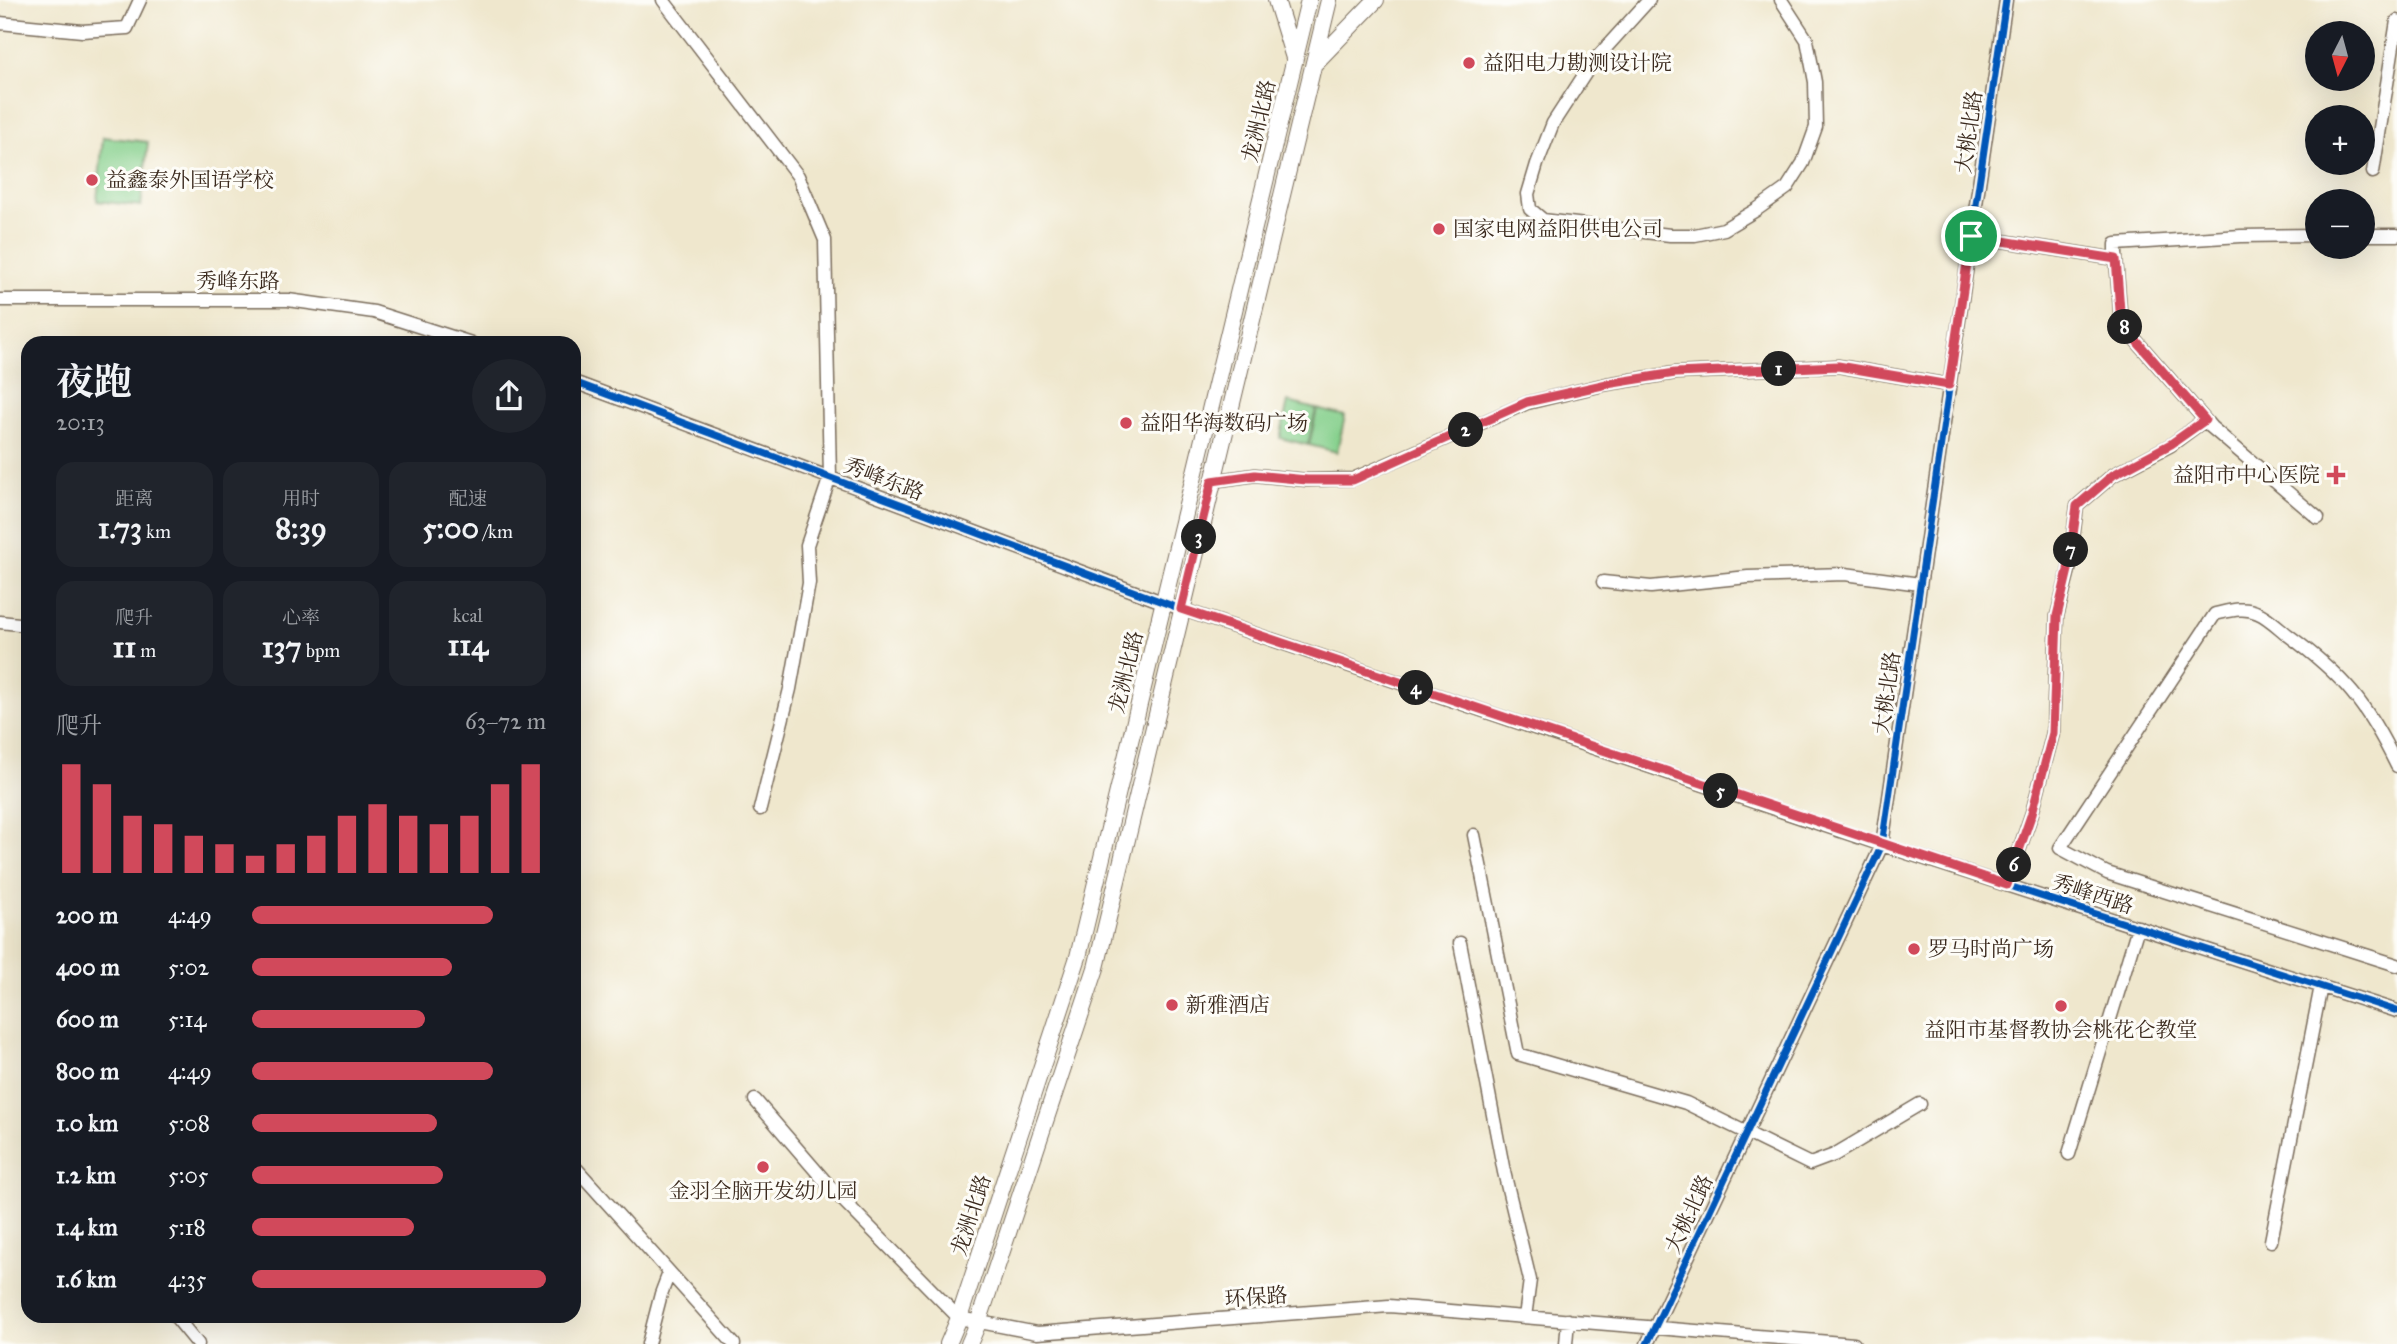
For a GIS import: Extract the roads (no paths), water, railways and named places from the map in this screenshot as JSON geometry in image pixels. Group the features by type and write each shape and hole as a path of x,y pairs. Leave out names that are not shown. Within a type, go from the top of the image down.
{"main road":[{"path":"1276,0 1294,61"},
{"name":"龙洲北路","path":"948,1344 959,1318 1078,957 1309,0"},
{"name":"龙洲北路","path":"969,1344 1096,968 1329,0"},
{"path":"1314,64 1376,0"}],"street":[{"path":"0,23 82,31 127,28 140,0"},
{"path":"663,0 798,176 825,240 830,477 807,545 809,583 790,689 760,809"},
{"path":"1649,0 1592,63 1553,123 1536,164 1528,194 1530,209 1543,220 1670,235 1695,235 1724,229 1787,188 1803,163 1816,127 1815,82 1807,40 1781,0"},
{"name":"大桃北路","path":"1647,1344 1882,845 2006,0"},
{"path":"2375,159 2397,21"},
{"path":"2305,235 2241,236 2116,244 2116,259 2121,323 2205,420 2318,518"},
{"path":"2375,235 2397,235"},
{"path":"1971,236 2116,259"},
{"name":"秀峰东路","path":"0,300 288,300 374,312 449,336"},
{"path":"1212,481 1255,475 1307,480 1353,480 1527,402 1607,384 1675,373 1838,366 1949,385"},
{"name":"秀峰东路","path":"581,385 1181,609"},
{"path":"2007,885 2032,813 2053,733 2057,616 2068,570 2077,506 2113,475 2171,444 2205,420"},
{"path":"1603,582 1651,587 1748,577 1845,575 1920,584"},
{"name":"秀峰西路","path":"1181,609 1882,845 2397,1011"},
{"path":"2397,766 2381,733 2356,694 2322,660 2258,613 2241,609 2215,614 2060,848 2107,873 2397,965"},
{"path":"0,622 21,624"},
{"path":"1474,835 1518,1054 1686,1103 1810,1164 1834,1155 1920,1104"},
{"path":"2069,1154 2138,927"},
{"path":"1460,943 1504,1172 1530,1280 1525,1317"},
{"path":"2271,1241 2321,986"},
{"path":"755,1100 830,1187 959,1318"},
{"path":"581,1174 734,1344"},
{"path":"648,1344 669,1273"},
{"name":"环保路","path":"959,1318 1037,1333 1389,1306 1854,1344"},
{"path":"1566,1344 1568,1320"},
{"path":"181,1323 198,1344"}],"place":[{"name":"益阳电力勘测设计院","path":"1469,63"},
{"name":"益鑫泰外国语学校","path":"92,180"},
{"name":"国家电网益阳供电公司","path":"1439,229"},
{"name":"益阳华海数码广场","path":"1126,423"},
{"name":"益阳市中心医院","path":"2336,475"},
{"name":"罗马时尚广场","path":"1914,949"},
{"name":"新雅酒店","path":"1172,1005"},
{"name":"益阳市基督教协会桃花仑教堂","path":"2061,1006"},
{"name":"金羽全脑开发幼儿园","path":"763,1167"}]}
